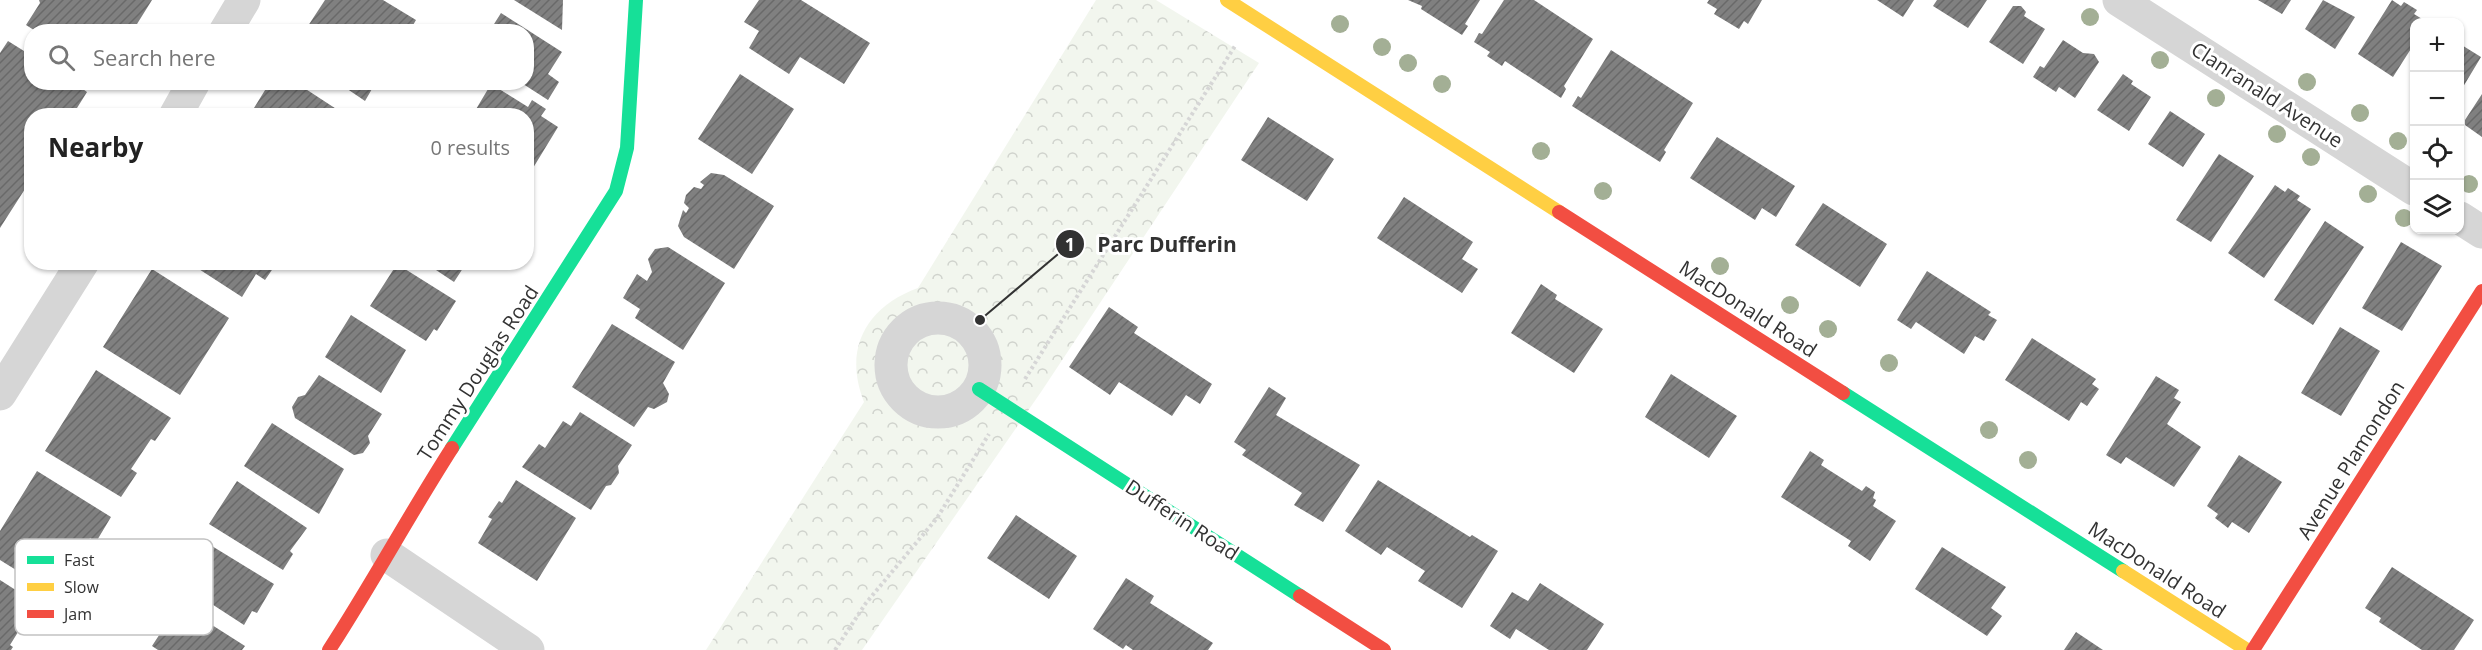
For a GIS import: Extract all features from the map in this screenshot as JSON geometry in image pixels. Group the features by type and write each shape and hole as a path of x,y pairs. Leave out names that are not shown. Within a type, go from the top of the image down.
{"street":[{"path":"230,24 244,0"},
{"name":"Tommy Douglas Road","path":"329,650 418,501 598,223 616,191 627,148 636,0"},
{"name":"MacDonald Road","path":"1227,0 2247,650"},
{"name":"Clanranald Avenue","path":"2119,0 2410,186"},
{"path":"180,108 190,90"},
{"path":"2464,221 2482,232"},
{"path":"0,394 78,270"},
{"name":"Avenue Plamondon","path":"2253,650 2482,291"},
{"name":"Dufferin Road","path":"980,389 1384,650"},
{"path":"387,555 528,650"}],"path":[{"path":"1021,386 1239,40"},
{"path":"835,650 866,603 937,518 990,433"}],"green space":[{"path":"1096,0 1156,0 1259,63 1041,392 862,650 706,650 864,402 858,383 856,364 858,348 864,332 885,306 918,288"}],"building":[{"path":"39,0 152,0 137,24 27,24 40,3"},
{"path":"325,0 383,0 416,20 414,24 309,24"},
{"path":"514,0 563,0 562,30"},
{"path":"759,0 801,0 870,43 844,84 800,57 789,74 749,48 759,31 744,22"},
{"path":"1408,0 1480,0 1465,24 1468,26 1462,35 1421,9 1422,6"},
{"path":"1504,0 1534,0 1593,39 1564,86 1566,89 1561,98 1505,61 1502,66 1487,56 1490,52 1474,42 1479,33 1482,34"},
{"path":"1709,0 1762,0 1748,24 1744,21 1739,29 1714,14 1717,9 1707,3"},
{"path":"1877,0 1914,0 1903,17"},
{"path":"1937,0 1987,0 1968,28 1933,6"},
{"path":"2258,0 2291,0 2282,14"},
{"path":"2323,0 2355,17 2335,49 2305,29"},
{"path":"2392,0 2401,6 2404,2 2417,10 2414,14 2420,18 2410,18 2410,50 2393,77 2358,54"},
{"path":"2013,6 2021,6 2026,12 2024,16 2045,29 2023,64 1989,42"},
{"path":"501,13 518,24 494,24"},
{"path":"534,34 562,52 548,74 559,82 548,100 532,90"},
{"path":"2063,40 2083,53 2094,54 2099,62 2075,98 2059,87 2056,92 2033,77 2040,66 2044,68"},
{"path":"8,41 24,51 24,90 84,90 87,92 77,108 24,108 24,190 0,228 0,53"},
{"path":"2464,46 2481,57 2464,85"},
{"path":"1611,50 1693,103 1664,150 1666,152 1660,162 1572,106 1578,96 1581,98"},
{"path":"740,74 794,109 752,174 698,139"},
{"path":"2123,74 2133,81 2131,84 2151,97 2129,131 2097,110"},
{"path":"265,90 307,90 335,108 254,108"},
{"path":"349,90 371,90 365,101"},
{"path":"487,90 501,90 528,107 532,100 546,109 541,116 558,127 534,166 534,108 477,108"},
{"path":"2482,94 2482,137 2465,125 2465,120"},
{"path":"2170,111 2205,134 2183,167 2148,144"},
{"path":"1268,117 1334,159 1307,201 1241,160"},
{"path":"1717,137 1795,186 1776,217 1762,208 1755,220 1690,178"},
{"path":"2219,154 2254,176 2211,242 2176,220"},
{"path":"711,173 724,175 774,206 734,269 684,237 678,226 683,210 686,213 689,208 684,203 686,195 694,187 701,189 704,185 700,182"},
{"path":"2275,185 2285,192 2288,188 2300,196 2297,200 2311,209 2264,278 2228,253"},
{"path":"1404,197 1473,242 1462,259 1478,269 1462,293 1377,238"},
{"path":"1823,203 1887,244 1860,287 1795,245"},
{"path":"2325,221 2364,247 2313,325 2274,300"},
{"path":"2401,242 2442,266 2402,331 2362,308"},
{"path":"668,247 725,283 683,350 635,318 640,309 623,298 637,274 647,281 652,272 648,259 655,249"},
{"path":"151,270 229,318 180,395 103,347"},
{"path":"200,270 272,270 265,280 256,274 242,297"},
{"path":"393,270 407,270 456,301 437,331 434,329 426,341 370,306"},
{"path":"436,270 462,270 454,282"},
{"path":"1927,271 1991,312 1988,315 1997,320 1984,341 1975,336 1964,354 1916,322 1911,329 1897,320"},
{"path":"1541,284 1557,295 1555,299 1603,329 1574,373 1511,333"},
{"path":"1109,307 1138,327 1134,333 1212,384 1200,404 1186,395 1172,416 1119,382 1110,395 1069,367"},
{"path":"351,315 406,350 381,393 325,357"},
{"path":"612,324 675,362 663,383 669,394 667,402 654,409 648,407 634,427 572,387"},
{"path":"2340,327 2380,351 2341,416 2301,393"},
{"path":"2032,338 2096,379 2092,384 2099,389 2087,406 2081,402 2069,421 2005,380"},
{"path":"96,370 171,418 155,441 151,439 131,469 137,473 121,497 45,451"},
{"path":"1671,374 1737,416 1709,458 1645,417"},
{"path":"319,375 382,414 368,436 370,443 363,453 354,455 295,418 292,407 298,397 305,395"},
{"path":"2156,376 2179,390 2174,398 2181,402 2167,424 2201,447 2174,487 2126,457 2121,464 2106,455"},
{"path":"1269,387 1286,398 1276,415 1360,465 1323,522 1294,505 1302,493 1242,455 1246,450 1234,442"},
{"path":"580,412 632,445 618,466 619,473 611,485 606,486 591,510 522,467 539,444 545,448 563,421 571,426"},
{"path":"272,423 344,469 319,514 244,466"},
{"path":"1810,451 1824,460 1821,465 1862,491 1866,486 1875,492 1873,498 1876,500 1873,506 1896,521 1870,561 1848,546 1851,541 1781,497"},
{"path":"2239,455 2282,482 2249,533 2232,522 2228,528 2215,518 2218,514 2207,506"},
{"path":"37,471 111,517 98,539 15,539 15,569 0,560 0,531"},
{"path":"516,480 576,518 537,581 478,543 492,519 488,517 499,501 502,503"},
{"path":"1378,480 1470,537 1472,535 1498,551 1462,608 1418,581 1425,571 1387,547 1381,555 1345,531"},
{"path":"237,481 307,528 290,551 293,554 283,570 209,524"},
{"path":"1016,515 1077,556 1049,599 987,558"},
{"path":"213,547 274,584 257,613 252,611 244,625 213,605"},
{"path":"1942,547 2006,587 1991,608 2002,616 1987,636 1915,589"},
{"path":"2392,567 2474,620 2454,650 2422,650 2379,622 2381,618 2365,608"},
{"path":"1126,578 1154,596 1150,603 1213,643 1208,650 1133,650 1126,645 1123,649 1093,629"},
{"path":"0,580 15,590 16,635 10,645 13,647 11,650 0,650"},
{"path":"1540,583 1604,624 1587,650 1549,650 1516,629 1510,639 1490,626 1512,592 1528,601"},
{"path":"213,626 245,646 242,650 158,650 152,646 159,635 213,635"},
{"path":"2076,632 2103,650 2064,650"}],"traffic: fast":[{"path":"452,448 616,191 627,148 636,0"},
{"path":"979,389 1300,596"},
{"path":"1843,393 2123,571"}],"traffic: slow":[{"path":"1227,0 1559,212"},
{"path":"2123,571 2247,650"}],"traffic: jam":[{"path":"1559,212 1843,393"},
{"path":"2253,650 2482,291"},
{"path":"329,650 452,448"},
{"path":"1300,596 1384,650"}],"place":[{"name":"Parc Dufferin","path":"980,320"}]}
